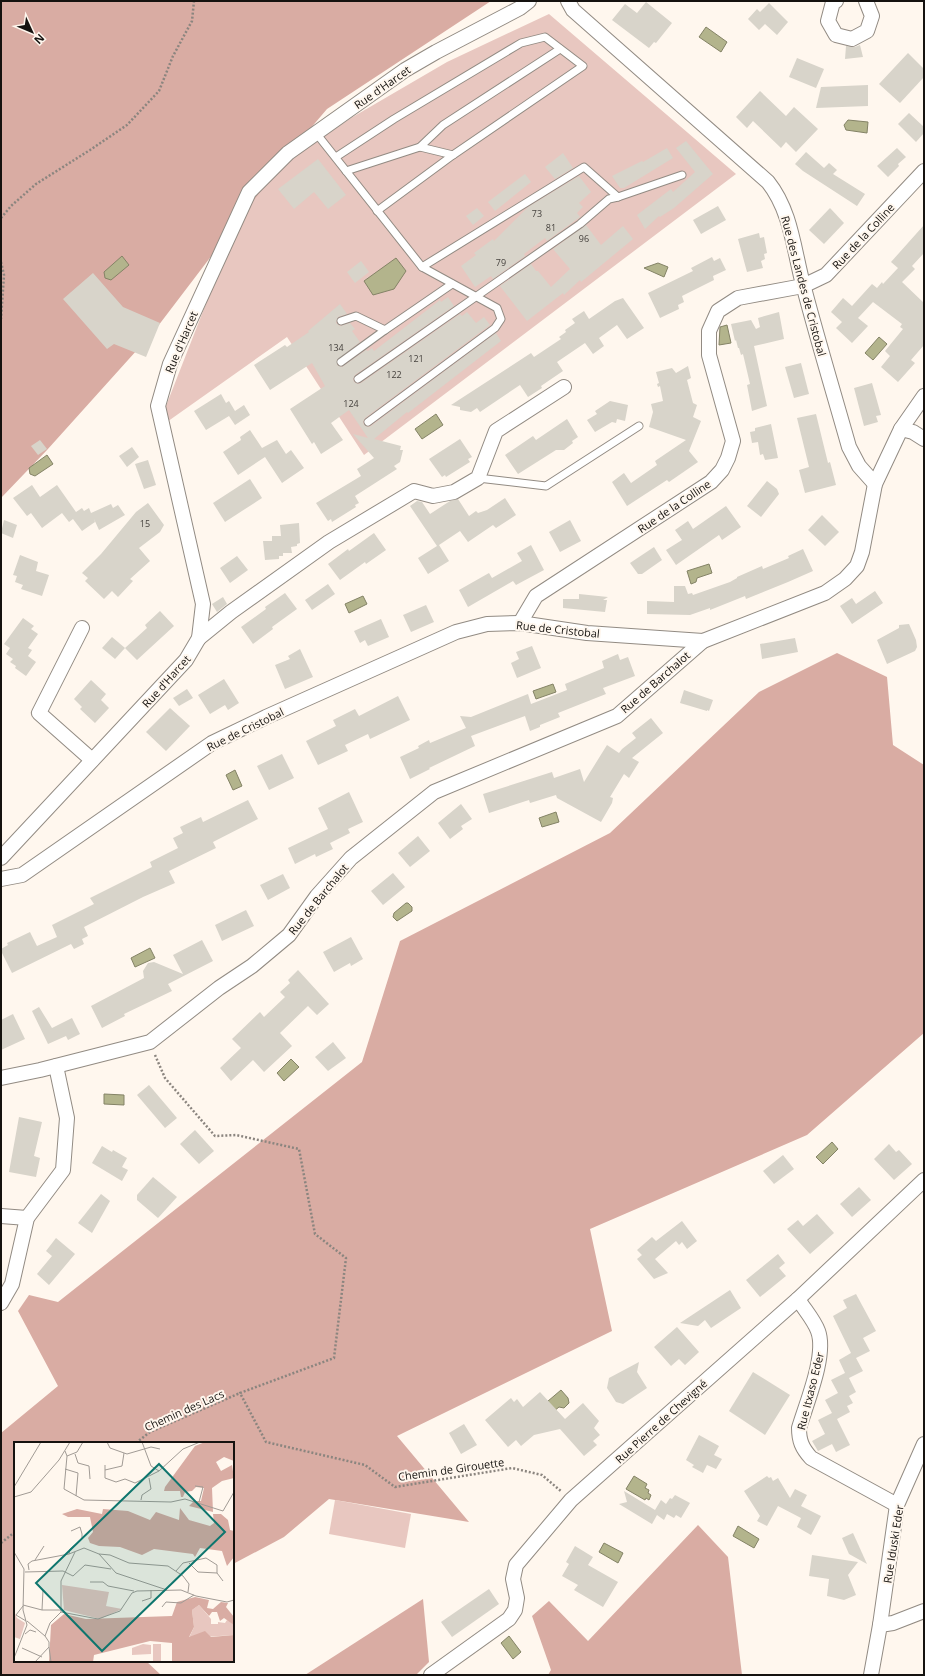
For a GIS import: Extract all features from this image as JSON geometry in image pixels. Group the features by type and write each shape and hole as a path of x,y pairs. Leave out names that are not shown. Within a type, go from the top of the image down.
{"street":[{"name":"Rue d'Harcet","path":"1,858 186,660 200,638 203,604 158,406 170,364 249,192 288,153 405,70 520,8 529,1"},
{"name":"Rue des Landes de Cristobal","path":"568,1 573,10 768,182 775,192 787,218 803,286 849,447 859,466 875,484"},
{"path":"833,1 828,21 836,35 852,39 867,31 872,16 866,1"},
{"name":"Rue de la Colline","path":"520,623 536,596 712,482 722,470 728,458 733,441 709,355 709,331 718,311 738,298 803,286 826,275 924,171"},
{"path":"200,638 231,612 329,542 414,491 433,496 454,492 478,478 496,432 564,387"},
{"name":"Rue de Cristobal","path":"1,879 22,875 212,743 266,717 456,632 487,624 520,623 588,633 702,641 825,593 845,579 857,566 862,552 875,484 901,429 924,396"},
{"path":"901,429 913,432 924,440"},
{"path":"82,628 39,713 92,760"},
{"name":"Rue de Barchalot","path":"1,1078 56,1066 150,1042 219,988 252,966 289,935 317,896 351,858 434,792 617,716 702,641"},
{"path":"1,1304 12,1284 27,1218 63,1170 67,1118 56,1066"},
{"name":"Rue Pierre de Chevigné","path":"431,1675 509,1619 514,1610 517,1598 513,1579 516,1565 571,1500 798,1299 924,1180"},
{"path":"1,1216 27,1218"},
{"name":"Rue Itxaso Eder","path":"798,1299 818,1331 821,1345 820,1358 799,1428 799,1439 802,1449 811,1458 898,1505"},
{"name":"Rue Iduski Eder","path":"870,1675 880,1625 898,1505 924,1444"},
{"path":"880,1625 893,1623 924,1611"}],"lane":[{"path":"336,157 394,119 521,43 545,37 583,66 453,155 377,212"},
{"path":"346,171 420,146 443,125 560,49"},
{"path":"316,133 422,267 497,308 501,319 495,328 368,422"},
{"path":"420,146 453,155"},
{"path":"422,267 584,167 618,197"},
{"path":"358,380 580,224 609,199 682,175"},
{"path":"341,362 452,284"},
{"path":"341,321 356,316 385,330"},
{"path":"478,478 546,486 639,426"}],"path":[{"path":"1,218 11,206 36,184 90,150 127,124 159,91 173,56 192,21 194,1"},
{"path":"1,262 4,275 1,319"},
{"path":"150,1042 165,1078 215,1136 236,1135 299,1149 315,1234 346,1258 334,1358 240,1394"},
{"name":"Chemin des Lacs","path":"137,1442 150,1432 240,1394"},
{"name":"Chemin de Girouette","path":"240,1394 266,1442 365,1465 395,1486 512,1468 542,1475 571,1500"},
{"path":"1,1543 14,1533"}],"shaded area":[{"path":"1,1 491,1 327,109 292,150 155,330 47,450 1,498"},
{"path":"549,14 736,174 364,455 287,337 157,429 243,209 266,176 351,118 447,62"},
{"path":"706,27 727,42 721,52 699,37"},
{"path":"848,120 868,122 867,133 846,130 844,125"},
{"path":"122,256 129,265 111,280 105,278 104,272"},
{"path":"396,258 406,271 394,289 373,295 364,281"},
{"path":"658,263 668,267 664,277 644,268"},
{"path":"727,325 731,343 719,345 720,327"},
{"path":"879,337 887,344 873,360 865,353"},
{"path":"436,414 443,425 422,439 415,429"},
{"path":"47,455 53,464 35,476 30,474 29,468"},
{"path":"709,564 712,573 697,578 696,582 691,584 687,571"},
{"path":"363,596 367,604 349,613 345,604"},
{"path":"837,653 887,677 893,745 924,765 924,1033 807,1135 590,1229 612,1331 397,1436 469,1522 329,1499 284,1537 234,1563 234,1442 14,1442 14,1662 147,1662 161,1675 1,1675 1,1433 58,1386 18,1311 29,1295 58,1302 362,1062 400,941 610,833 759,692"},
{"path":"553,684 556,692 536,699 533,691"},
{"path":"235,770 242,786 233,790 226,775"},
{"path":"556,812 559,822 542,827 539,818"},
{"path":"406,903 412,907 412,911 397,921 393,917 394,913"},
{"path":"150,948 155,958 135,967 131,958"},
{"path":"291,1059 299,1067 284,1081 277,1073"},
{"path":"104,1094 124,1095 124,1105 104,1104"},
{"path":"832,1142 838,1149 823,1164 816,1157"},
{"path":"561,1390 568,1398 569,1403 564,1408 559,1407 548,1416 541,1407"},
{"path":"634,1476 647,1484 645,1488 649,1490 648,1493 651,1495 649,1500 646,1498 645,1500 626,1489"},
{"path":"335,1500 411,1514 405,1548 329,1534"},
{"path":"698,1525 728,1557 742,1675 548,1675 551,1670 532,1616 549,1601 588,1641"},
{"path":"738,1526 759,1539 754,1548 733,1536"},
{"path":"604,1543 623,1553 618,1563 599,1552"},
{"path":"423,1599 429,1662 416,1675 305,1675"},
{"path":"509,1636 521,1652 513,1659 501,1643"}],"building":[{"path":"646,2 672,23 656,43 654,42 649,48 612,20 625,4 637,13"},
{"path":"769,3 788,22 777,35 765,24 759,30 748,19 757,9 760,12"},
{"path":"860,45 863,57 845,59 846,46 855,47"},
{"path":"908,53 924,69 924,77 900,103 879,84"},
{"path":"797,58 824,69 816,88 789,77"},
{"path":"868,85 868,106 816,108 821,87"},
{"path":"760,91 786,116 794,107 818,129 796,152 786,142 781,148 753,121 747,128 736,117"},
{"path":"909,113 924,127 924,133 916,142 898,124"},
{"path":"686,141 713,174 674,208 660,217 659,216 645,229 637,215 671,189 673,192 695,172 676,148"},
{"path":"667,148 673,158 624,188 620,188 612,176 642,161 643,162"},
{"path":"897,148 906,157 898,164 899,166 888,177 877,166"},
{"path":"806,152 824,168 829,163 837,170 833,174 865,194 857,206 803,171 795,164"},
{"path":"563,153 573,168 555,179 545,167"},
{"path":"318,159 346,195 328,209 314,192 294,209 278,189"},
{"path":"525,174 531,182 495,211 488,202"},
{"path":"579,176 591,192 579,203 583,207 577,213 580,217 547,241 545,238 524,254 525,256 493,279 491,276 475,287 461,266 476,255 474,253 493,239 494,241 528,207"},
{"path":"718,206 726,220 701,234 693,220"},
{"path":"477,208 484,216 473,225 466,216"},
{"path":"830,208 844,223 824,244 809,230"},
{"path":"586,225 601,245 623,226 633,239 581,282 580,280 564,295 563,293 527,321 500,286 531,264 551,287 570,269 553,249"},
{"path":"924,225 924,253 912,266 915,269 902,282 924,303 924,345 911,360 915,363 898,382 881,367 890,356 885,351 903,329 900,327 902,324 873,302 858,318 868,326 852,343 836,328 842,322 831,312 843,298 852,306 872,284 877,288 882,282 883,284 898,268 891,262"},
{"path":"759,233 760,238 764,237 767,253 764,254 765,259 761,261 763,268 747,272 738,239"},
{"path":"712,257 714,261 720,258 726,270 713,276 714,280 682,296 684,302 678,305 679,309 660,318 648,293 693,271 691,268"},
{"path":"361,261 369,272 355,283 347,272"},
{"path":"93,273 123,307 160,323 146,357 114,344 107,349 63,299"},
{"path":"448,297 454,306 355,375 353,379 354,382 358,384 361,383 460,314 462,316 467,312 476,323 484,317 490,325 365,418 363,422 364,425 368,427 371,426 496,333 501,341 408,413 407,412 374,439 401,446 400,450 403,450 400,462 394,466 397,469 355,496 359,503 355,505 356,507 332,522 331,519 328,521 316,503 361,476 357,469 374,458 353,434 368,438 349,410 331,423 343,440 321,454 314,442 312,444 290,409 325,386 312,363 270,390 254,365 285,345 287,347 309,332 308,331 340,304 347,314 338,317 336,323 340,326 350,323 355,329 352,331 360,342 337,360 337,365 342,367 366,350 368,351 372,348 374,351 440,300 441,302"},
{"path":"623,298 644,328 627,339 617,325 599,338 604,346 593,354 585,343 557,362 563,371 528,397 520,385 480,412 477,408 471,412 460,410 460,407 451,405 531,353 534,357 561,339 559,337 566,332 565,330 575,323 572,319 584,311 589,319 615,301"},
{"path":"779,312 784,339 754,346 767,406 752,411 747,385 750,384 743,354 741,355 736,340 735,341 731,324 751,320 756,329 760,327 758,318"},
{"path":"801,363 809,394 794,398 785,367"},
{"path":"688,366 691,378 687,380 693,403 697,405 693,417 701,421 689,451 698,462 669,482 667,480 627,506 612,482 624,473 631,483 657,465 655,461 686,440 649,427 653,412 651,404 663,401 660,386 658,387 657,384 659,383 656,372 672,368 676,373"},
{"path":"872,383 881,415 876,416 878,422 864,426 854,388"},
{"path":"221,394 226,403 229,401 235,411 244,405 250,415 235,425 229,416 206,430 194,411"},
{"path":"610,401 628,405 625,421 617,419 616,423 612,422 595,432 587,420 597,414 595,411"},
{"path":"816,414 828,463 830,462 836,485 805,493 799,470 809,467 797,418"},
{"path":"567,419 578,437 572,441 573,443 564,450 556,450 518,474 505,455 533,436 536,440"},
{"path":"771,424 778,458 765,460 763,454 760,455 758,442 752,443 750,432 755,431 755,428"},
{"path":"250,430 262,448 277,440 286,454 291,450 304,468 282,483 265,457 238,475 223,452 241,440 240,437"},
{"path":"460,439 472,457 468,459 470,462 446,477 445,475 442,477 429,459"},
{"path":"40,440 47,449 38,455 31,446"},
{"path":"132,447 139,457 127,467 119,456"},
{"path":"148,460 156,485 144,489 135,464"},
{"path":"250,479 262,498 225,522 213,503"},
{"path":"767,481 777,489 779,494 761,517 747,506"},
{"path":"32,485 40,497 57,485 76,512 82,508 84,511 89,508 91,513 111,504 113,508 118,505 125,515 99,530 94,519 95,522 82,531 73,519 69,522 62,513 42,528 31,513 27,516 13,498"},
{"path":"505,498 516,515 496,528 493,525 468,542 460,531 439,545 449,561 428,574 418,558 437,546 410,506 417,501 422,502 430,514 450,501 458,499 469,516 476,511 478,513 487,510"},
{"path":"148,503 164,525 160,532 139,548 150,561 130,579 133,581 118,597 112,591 104,599 85,581 88,578 82,573 101,554 136,512"},
{"path":"726,506 741,527 722,540 719,535 676,565 666,550 682,540 675,530 688,521 693,529"},
{"path":"822,515 839,532 825,546 808,530"},
{"path":"4,520 17,525 13,538 1,533"},
{"path":"570,520 581,541 560,552 549,532"},
{"path":"299,523 300,543 297,544 297,546 291,547 292,553 283,553 283,556 279,556 279,559 265,560 263,541 272,541 272,536 281,536 280,525"},
{"path":"374,533 386,550 366,564 365,562 340,580 328,564 348,549 349,551"},
{"path":"531,545 544,570 516,585 513,581 468,607 459,590 489,573 492,578 522,561 517,553"},
{"path":"654,547 662,560 642,574 638,574 630,563"},
{"path":"803,549 813,571 788,582 746,599 745,596 710,610 710,608 690,615 647,614 647,601 674,602 674,586 685,586 688,594 692,593 693,595 730,582 737,577 762,566 763,569 789,558 788,556"},
{"path":"20,555 38,562 36,571 49,575 42,596 21,589 23,585 15,582 17,576 13,575"},
{"path":"237,556 248,570 230,583 220,568"},
{"path":"328,584 335,594 312,610 305,600"},
{"path":"875,591 883,603 852,624 840,606 852,598 856,604"},
{"path":"285,593 297,609 272,627 273,629 253,644 241,627"},
{"path":"579,594 608,597 603,600 607,600 605,612 563,608 563,599 579,599"},
{"path":"223,597 227,604 217,612 212,604"},
{"path":"426,605 434,622 411,632 403,615"},
{"path":"160,611 174,626 137,660 125,648 147,628 145,625"},
{"path":"23,618 34,626 31,629 38,634 28,648 32,650 28,656 36,662 26,676 15,668 16,666 10,662 13,659 6,654 10,648 4,644"},
{"path":"381,619 389,637 368,646 365,640 360,643 354,631"},
{"path":"909,624 916,640 917,647 915,651 887,664 877,640 899,628 899,625"},
{"path":"112,637 125,648 115,659 102,648"},
{"path":"795,638 798,652 762,659 760,644"},
{"path":"532,646 541,668 517,678 511,663 519,659 516,652"},
{"path":"300,649 313,677 285,689 275,665 290,659 288,656"},
{"path":"618,654 620,660 628,657 635,676 603,688 606,694 558,713 560,717 540,725 540,727 530,731 525,716 471,736 475,746 429,768 430,769 410,779 400,757 419,748 418,746 429,740 430,743 466,728 460,716 471,717 528,694 531,704 567,690 565,684 604,668 602,661"},
{"path":"224,679 239,703 228,710 225,705 210,714 198,695"},
{"path":"91,680 106,694 101,700 109,708 95,723 80,709 82,707 74,699"},
{"path":"187,689 193,698 179,706 173,698"},
{"path":"684,690 713,700 709,711 680,703"},
{"path":"398,696 410,720 370,739 368,734 345,745 348,751 318,765 306,741 336,726 333,720 355,709 359,716"},
{"path":"170,708 190,726 166,751 146,732"},
{"path":"651,718 663,733 632,758 639,762 629,778 624,774 610,797 613,798 612,803 601,822 557,798 556,795 530,803 529,800 489,813 483,794 552,772 554,778 580,769 584,782 607,745 619,753 636,738 632,733"},
{"path":"282,754 294,778 269,790 257,766"},
{"path":"349,792 363,822 348,829 350,833 330,843 333,849 316,857 315,854 295,864 288,848 328,829 318,808"},
{"path":"248,800 258,819 213,842 216,848 169,871 175,883 143,897 84,927 88,936 82,939 84,944 74,949 71,944 12,973 1,951 1,949 8,945 7,943 30,932 37,946 57,937 52,925 94,904 90,898 152,867 150,862 178,848 173,838 183,833 180,827 201,817 203,822"},
{"path":"461,804 472,819 461,826 463,829 450,839 438,823"},
{"path":"418,836 430,851 410,867 398,853"},
{"path":"393,873 405,887 383,905 371,891"},
{"path":"283,874 290,888 268,900 260,885"},
{"path":"246,910 254,926 222,941 215,925"},
{"path":"351,937 363,959 351,966 350,963 334,972 323,952"},
{"path":"202,940 213,961 168,984 172,991 124,1014 125,1016 102,1028 91,1006 144,978 143,971 148,963 154,962 183,974 173,955"},
{"path":"298,970 329,1004 317,1015 308,1006 280,1033 292,1046 264,1072 253,1060 231,1081 220,1068 241,1048 232,1039 260,1012 264,1017 285,997 280,992 290,983 288,980"},
{"path":"39,1007 52,1028 72,1018 80,1034 68,1040 66,1036 48,1044 32,1011"},
{"path":"13,1014 25,1039 1,1050 1,1020"},
{"path":"333,1042 346,1058 328,1071 315,1057"},
{"path":"149,1085 177,1118 165,1128 137,1095"},
{"path":"19,1117 42,1122 34,1156 40,1158 36,1177 9,1172"},
{"path":"195,1130 214,1151 199,1164 180,1144"},
{"path":"889,1144 896,1152 899,1150 912,1164 894,1180 874,1159"},
{"path":"102,1146 127,1158 122,1167 128,1170 122,1181 92,1163"},
{"path":"783,1155 794,1169 774,1184 763,1171"},
{"path":"153,1177 177,1197 158,1218 137,1200 137,1195"},
{"path":"859,1187 871,1200 852,1217 840,1204"},
{"path":"101,1194 110,1201 92,1233 78,1223"},
{"path":"817,1214 834,1233 810,1254 787,1229 798,1220 803,1226"},
{"path":"682,1221 697,1241 687,1249 682,1242 679,1245 676,1241 655,1259 668,1273 654,1279 637,1259 642,1255 637,1250 652,1237 656,1241"},
{"path":"56,1238 75,1254 49,1285 37,1274 52,1256 46,1251"},
{"path":"778,1254 785,1263 779,1268 786,1276 760,1297 746,1280"},
{"path":"730,1290 741,1308 711,1328 705,1320 698,1326 680,1323"},
{"path":"856,1294 876,1331 863,1338 870,1351 856,1358 863,1371 849,1378 856,1392 849,1396 853,1403 847,1406 850,1412 837,1419 850,1445 836,1452 832,1444 818,1451 812,1441 825,1434 818,1420 832,1413 825,1400 838,1393 831,1380 845,1373 839,1360 851,1353 833,1316 847,1308 843,1300"},
{"path":"677,1327 699,1352 685,1365 679,1359 671,1366 654,1347"},
{"path":"639,1362 637,1372 647,1388 623,1404 616,1402 607,1388 609,1378"},
{"path":"753,1372 790,1395 765,1435 729,1411"},
{"path":"540,1392 565,1419 583,1403 599,1421 594,1428 600,1435 593,1441 597,1445 584,1456 560,1429 534,1435 521,1446 516,1440 508,1447 485,1420 511,1398 514,1402 517,1399 523,1407"},
{"path":"464,1424 477,1445 461,1454 449,1433"},
{"path":"699,1435 719,1446 714,1455 722,1459 716,1469 707,1465 703,1473 692,1467 694,1465 686,1460"},
{"path":"767,1476 769,1478 771,1477 773,1481 778,1478 790,1498 795,1489 807,1495 801,1506 821,1516 811,1535 797,1527 801,1518 778,1506 767,1526 757,1521 760,1516 744,1491"},
{"path":"624,1491 655,1510 661,1500 666,1504 670,1498 672,1499 675,1495 690,1503 681,1518 676,1515 674,1518 667,1514 664,1520 657,1515 652,1524 619,1504 627,1502"},
{"path":"853,1533 867,1564 849,1554 842,1538"},
{"path":"575,1546 593,1557 588,1565 618,1582 603,1607 574,1590 578,1585 562,1576 569,1564 566,1562"},
{"path":"812,1555 858,1562 848,1575 856,1595 844,1600 827,1596 829,1579 809,1576"},
{"path":"489,1589 499,1604 452,1637 441,1622"}]}
